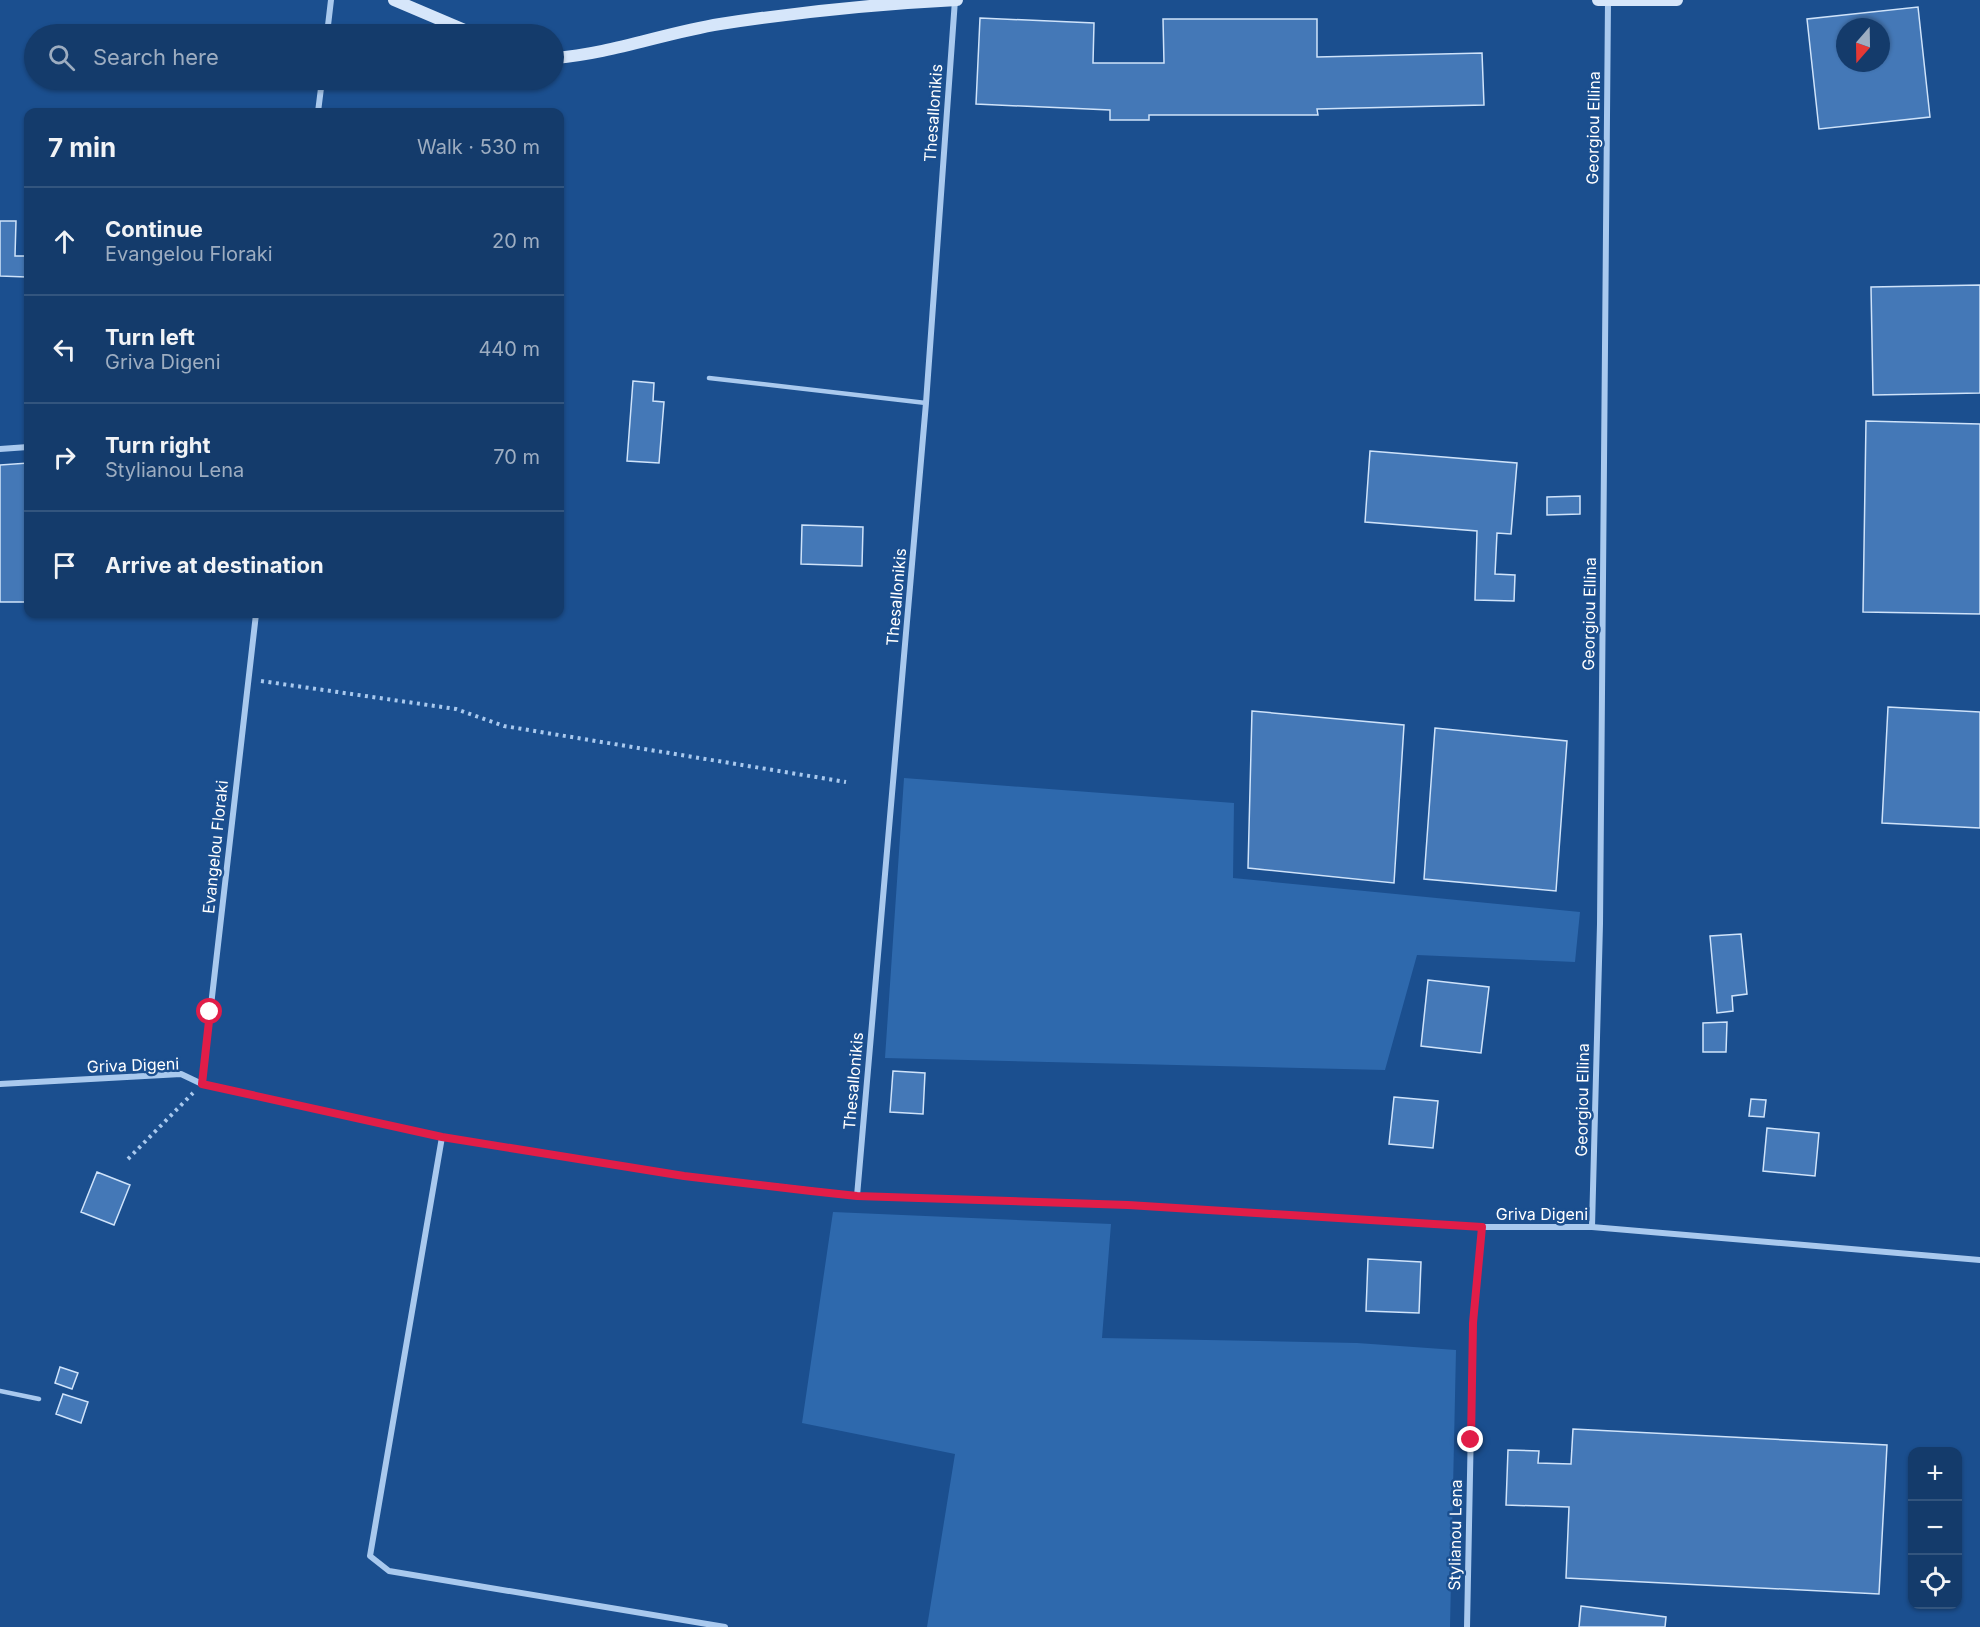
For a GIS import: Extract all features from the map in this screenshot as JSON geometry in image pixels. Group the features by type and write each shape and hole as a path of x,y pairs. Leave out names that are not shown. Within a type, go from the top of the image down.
{"street":[{"path":"328,24 331,0"},
{"path":"394,0 450,24"},
{"path":"564,57 597,52 718,24 796,14 956,0"},
{"name":"Thesallonikis","path":"857,1196 926,403 956,0"},
{"path":"1603,0 1677,0"},
{"name":"Georgiou Ellina","path":"1592,1227 1600,924 1603,0"},
{"path":"318,108 321,90"},
{"path":"0,449 24,447"},
{"name":"Evangelou Floraki","path":"202,1084 256,618"},
{"name":"Griva Digeni","path":"0,1084 182,1074 202,1084 442,1137 684,1176 857,1196 1128,1205 1482,1227 1592,1227 1980,1260"},
{"path":"442,1137 370,1556 389,1571 725,1627"},
{"name":"Stylianou Lena","path":"1467,1627 1473,1323 1482,1227"}],"lane":[{"path":"709,378 926,403"},
{"path":"0,1391 39,1399"}],"path":[{"path":"248,679 456,709 504,726 846,782"},
{"path":"128,1159 202,1084"}],"shaded area":[{"path":"904,778 1234,803 1233,878 1580,912 1575,962 1417,955 1385,1070 885,1058"},
{"path":"833,1212 1111,1224 1102,1338 1357,1343 1456,1350 1450,1627 927,1627 955,1454 802,1423"}],"building":[{"path":"1918,7 1930,117 1819,129 1807,19"},
{"path":"980,18 1094,23 1093,63 1164,63 1163,19 1317,19 1317,57 1482,53 1484,105 1317,109 1318,115 1149,115 1149,120 1110,120 1110,110 976,104"},
{"path":"0,221 16,221 15,256 24,256 24,277 0,276"},
{"path":"1980,285 1980,393 1873,395 1871,287"},
{"path":"633,381 654,383 653,401 664,402 659,463 627,461"},
{"path":"1866,421 1980,424 1980,614 1863,612"},
{"path":"1370,451 1517,463 1511,534 1497,533 1495,574 1515,575 1514,601 1475,600 1477,531 1365,522"},
{"path":"24,463 24,602 0,602 0,465"},
{"path":"1580,496 1580,514 1547,515 1547,497"},
{"path":"802,525 863,527 862,566 801,564"},
{"path":"1888,707 1980,712 1980,828 1882,823"},
{"path":"1252,711 1404,725 1394,883 1248,868"},
{"path":"1435,728 1567,741 1556,891 1424,879"},
{"path":"1741,934 1747,994 1732,996 1733,1011 1717,1013 1710,936"},
{"path":"1428,980 1489,987 1481,1053 1421,1046"},
{"path":"1727,1022 1726,1052 1703,1052 1703,1023"},
{"path":"893,1071 925,1073 923,1114 890,1112"},
{"path":"1394,1097 1438,1101 1433,1148 1389,1144"},
{"path":"1751,1099 1766,1100 1764,1117 1749,1116"},
{"path":"1767,1128 1819,1133 1815,1176 1763,1171"},
{"path":"97,1172 130,1185 114,1225 81,1212"},
{"path":"1368,1259 1421,1262 1419,1313 1366,1311"},
{"path":"60,1367 78,1373 72,1389 55,1383"},
{"path":"63,1394 88,1402 81,1423 56,1414"},
{"path":"1573,1429 1887,1445 1879,1594 1566,1578 1569,1507 1506,1505 1508,1450 1539,1451 1538,1463 1571,1464"},
{"path":"1581,1606 1666,1617 1665,1627 1579,1627"}],"route":[{"path":"210,1012 202,1084 442,1137 684,1176 857,1196 1128,1205 1482,1227 1473,1323 1471,1440"}]}
